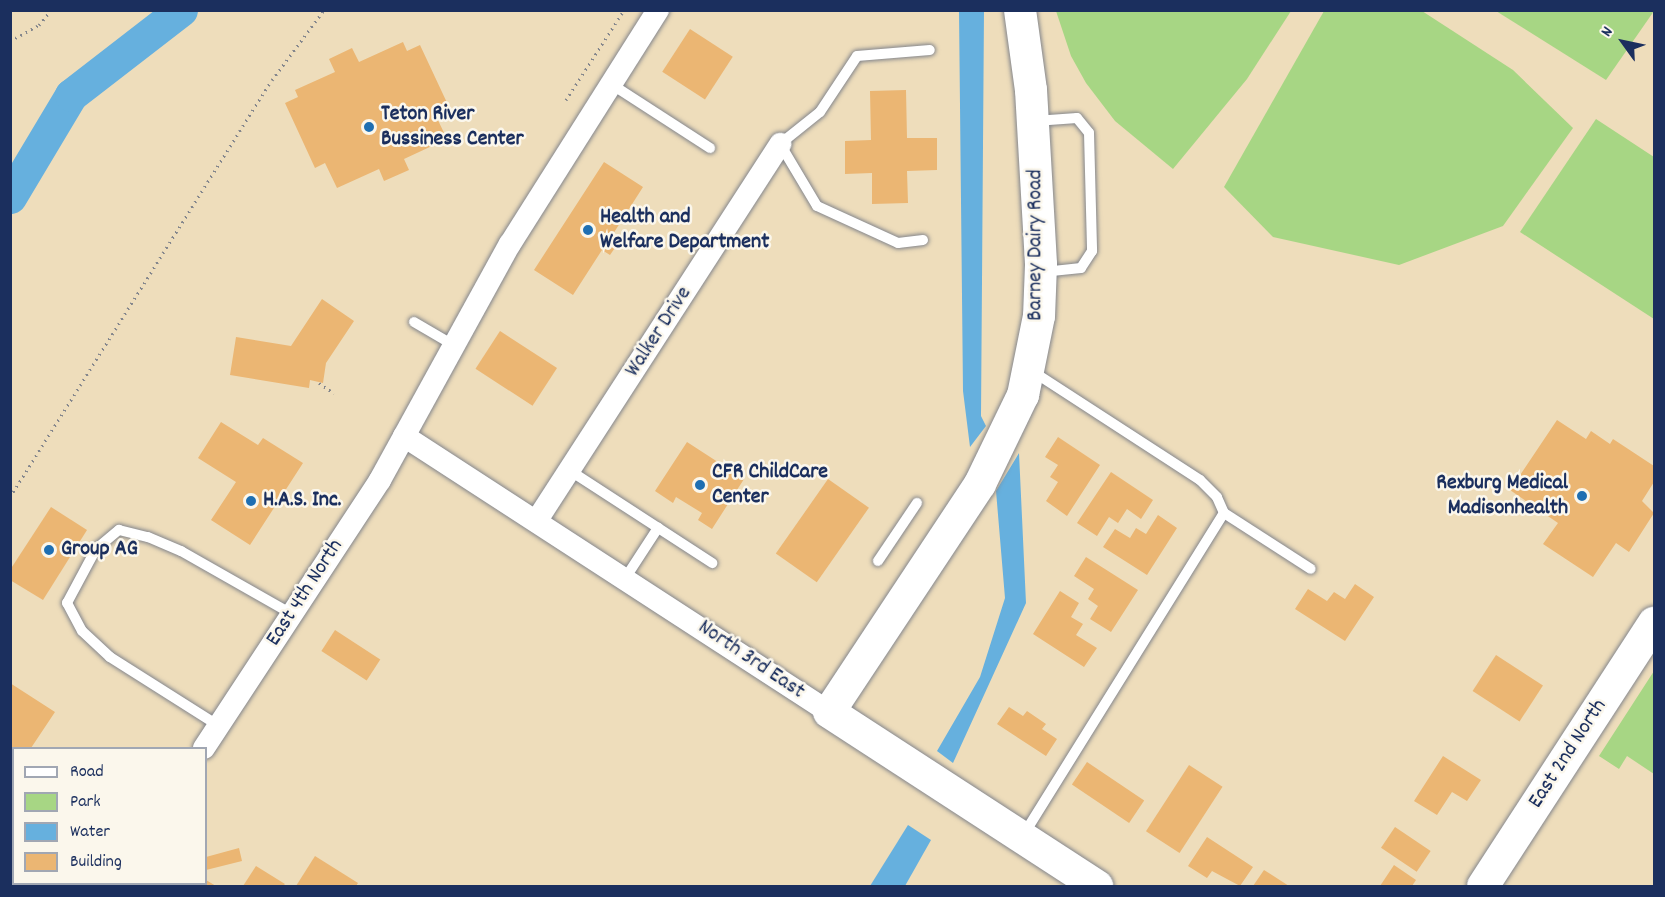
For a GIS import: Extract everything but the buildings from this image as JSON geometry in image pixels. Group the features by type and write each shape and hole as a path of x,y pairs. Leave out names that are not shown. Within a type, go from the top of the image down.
{"street":[{"name":"East 4th North","path":"205,747 380,480 510,244 658,10"},
{"name":"Barney Dairy Road","path":"829,712 980,484 1011,422 1029,369 1039,316 1041,272 1033,121 1020,10"},
{"name":"Walker Drive","path":"537,520 780,144"},
{"name":"North 3rd East","path":"404,436 626,577 1097,886"},
{"name":"East 2nd North","path":"1482,886 1654,623"}],"lane":[{"path":"923,240 898,243 817,206 780,144 820,112 856,56 930,50"},
{"path":"612,84 710,148"},
{"path":"1033,121 1077,118 1089,133 1092,251 1081,268 1041,272"},
{"path":"414,322 455,346"},
{"path":"1029,369 1200,480 1217,497 1224,513 1311,569"},
{"path":"569,471 712,563"},
{"path":"878,561 917,503"},
{"path":"1022,838 1224,513"},
{"path":"626,577 658,528"},
{"path":"219,726 110,657 82,631 67,603 96,549 119,530 148,537 181,550 292,614"}],"path":[{"path":"10,41 39,25 51,10"},
{"path":"10,496 272,80 324,10"},
{"path":"566,100 624,10"},
{"path":"319,383 334,393"}],"green space":[{"path":"1056,10 1291,11 1247,79 1173,169 1115,121 1086,83 1071,56"},
{"path":"1324,11 1422,11 1513,70 1573,128 1503,226 1399,265 1273,237 1224,187"},
{"path":"1496,11 1654,11 1606,80"},
{"path":"1596,119 1654,157 1654,319 1520,232"},
{"path":"1654,671 1654,774 1627,756 1619,769 1599,756"}],"water":[{"path":"959,11 984,11 981,416 986,426 970,447 963,391"},
{"path":"1019,453 1026,603 953,763 937,751 980,677 1005,598 996,491"},
{"path":"908,825 931,840 905,886 870,886"}],"waterway":[{"path":"10,197 71,95 181,10"}],"place":[{"name":"Teton River Bussiness Center","path":"369,127"},
{"name":"Health and Welfare Department","path":"588,230"},
{"name":"CFR ChildCare Center","path":"700,485"},
{"name":"Rexburg Medical Madisonhealth","path":"1582,496"},
{"name":"H.A.S. Inc.","path":"251,501"},
{"name":"Group AG","path":"49,550"}]}
